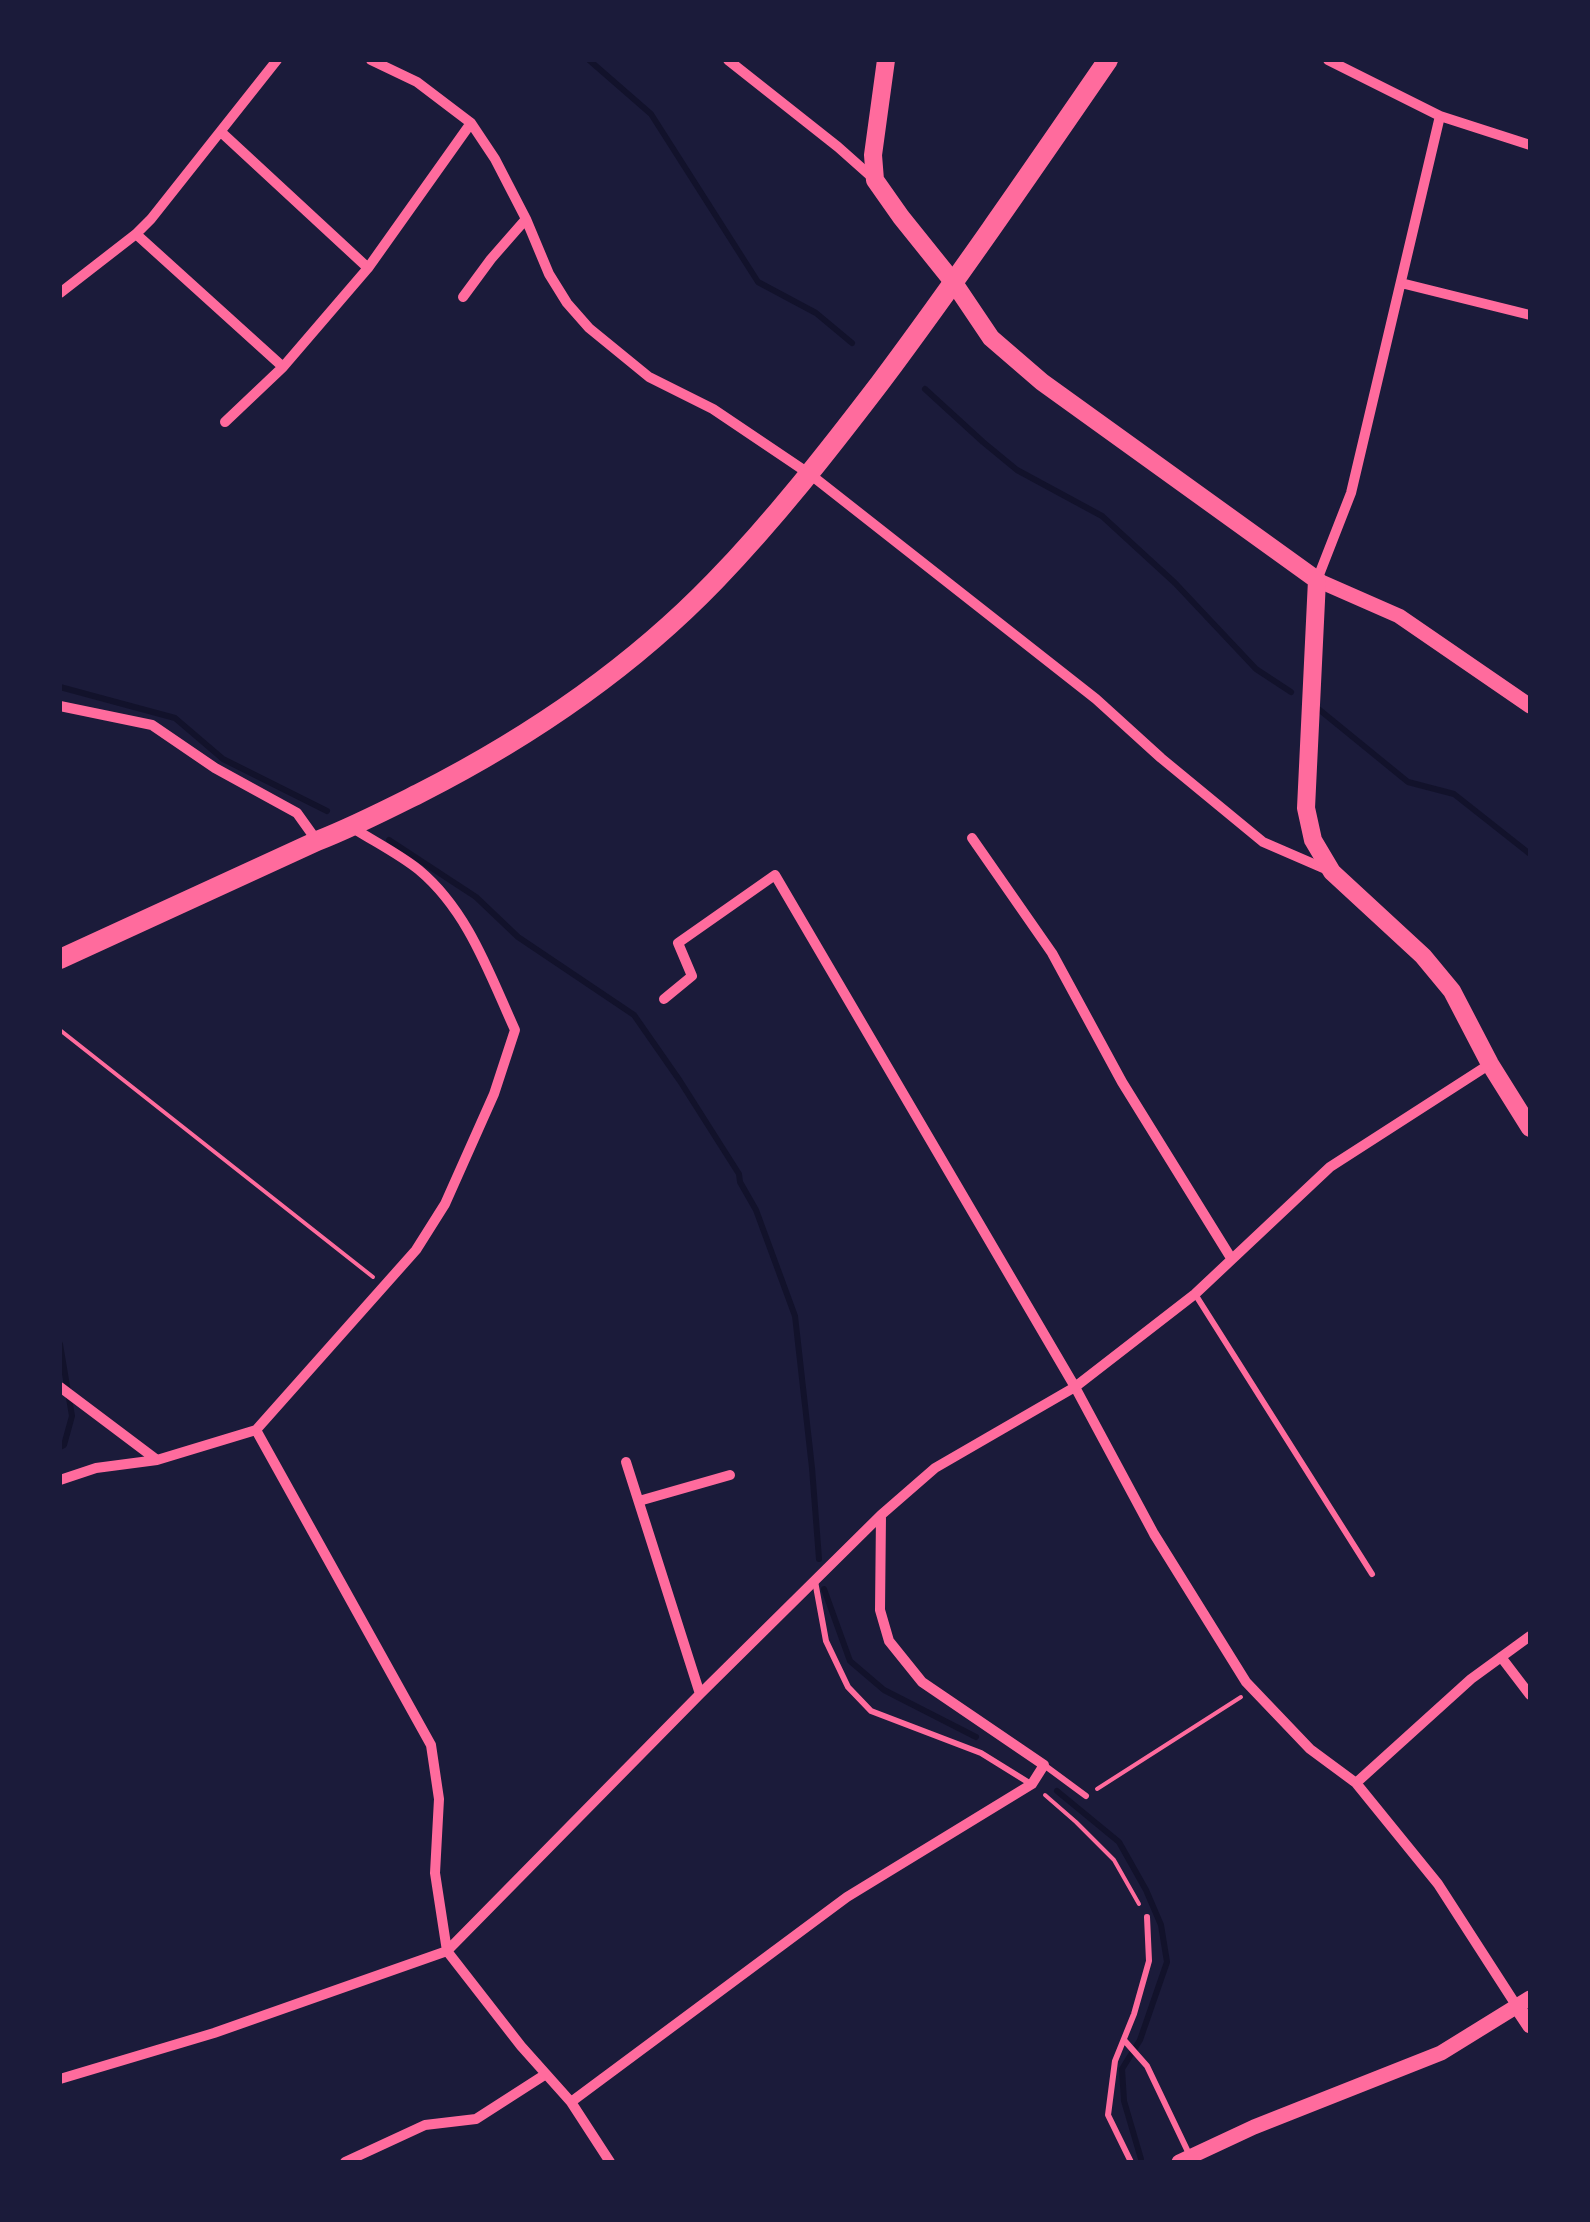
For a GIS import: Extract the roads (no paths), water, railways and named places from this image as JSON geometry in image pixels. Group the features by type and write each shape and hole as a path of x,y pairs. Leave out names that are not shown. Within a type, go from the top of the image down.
{"main road":[{"path":"886,60 873,155 875,180 991,338 1042,382 1318,580 1306,808 1313,840 1332,872 1423,956 1452,992 1530,1128"},
{"path":"60,959 352,828 441,782 521,737 654,638 714,582 810,474 954,283 1108,60"}],"street":[{"path":"60,293 151,219 278,60"},
{"path":"371,60 417,82 471,123 526,219 549,274 589,328 649,377 713,409 810,474 1096,699 1262,842 1332,872"},
{"path":"728,60 875,180"},
{"path":"1328,60 1440,116 1530,145"},
{"path":"1440,116 1351,493 1318,580 1399,616 1530,706"},
{"path":"225,422 284,367 368,268 471,123"},
{"path":"221,132 368,268"},
{"path":"463,297 526,219"},
{"path":"136,234 284,367"},
{"path":"1401,283 1530,315"},
{"path":"60,706 152,725 214,768 298,813 317,841"},
{"path":"60,1480 96,1468 157,1460 256,1430 416,1250 445,1204 494,1094 514,1030 477,946 449,899 417,869 352,828"},
{"path":"972,838 1052,954 1122,1082 1232,1258"},
{"path":"664,999 692,976 678,944 775,875 1075,1387 1154,1534 1246,1682 1310,1749 1356,1783 1438,1884 1523,2002 1530,2026"},
{"path":"60,2079 214,2032 447,1951 700,1694 881,1515 935,1468 1075,1387 1195,1294 1330,1167 1490,1064"},
{"path":"60,1387 157,1460"},
{"path":"256,1430 431,1745 439,1799 435,1873 447,1951 571,2102 610,2162"},
{"path":"626,1462 700,1694"},
{"path":"639,1501 730,1474"},
{"path":"571,2102 847,1897 1032,1784 1044,1765 922,1682 889,1641 880,1610 881,1515"},
{"path":"1356,1783 1471,1680 1530,1636"},
{"path":"1501,1657 1530,1695"},
{"path":"1185,2160 1254,2127 1440,2053 1523,2002"},
{"path":"345,2162 424,2124 476,2119 546,2074"}],"lane":[{"path":"1195,1294 1372,1574"},
{"path":"815,1581 826,1641 848,1687 871,1712 981,1754 1032,1784"},
{"path":"1044,1765 1086,1796"},
{"path":"1132,2162 1108,2115 1115,2061 1134,2014 1148,1961 1147,1917"},
{"path":"1124,2040 1147,2066 1185,2160"}],"waterway":[{"path":"589,60 651,114 758,282 816,313 852,343"},
{"path":"925,389 1017,470 1102,516 1175,583 1256,669 1291,692"},
{"path":"60,687 175,718 223,759 327,811"},
{"path":"1316,707 1408,782 1454,794 1530,854"},
{"path":"389,840 476,897 518,937 634,1015 739,1174 795,1316 819,1559"},
{"path":"60,1344 72,1416 64,1445 60,1447"},
{"path":"824,1589 850,1661 884,1690 976,1737"},
{"path":"1057,1791 1119,1842 1161,1925 1167,1962 1140,2040 1122,2069 1124,2101 1141,2159"}]}
